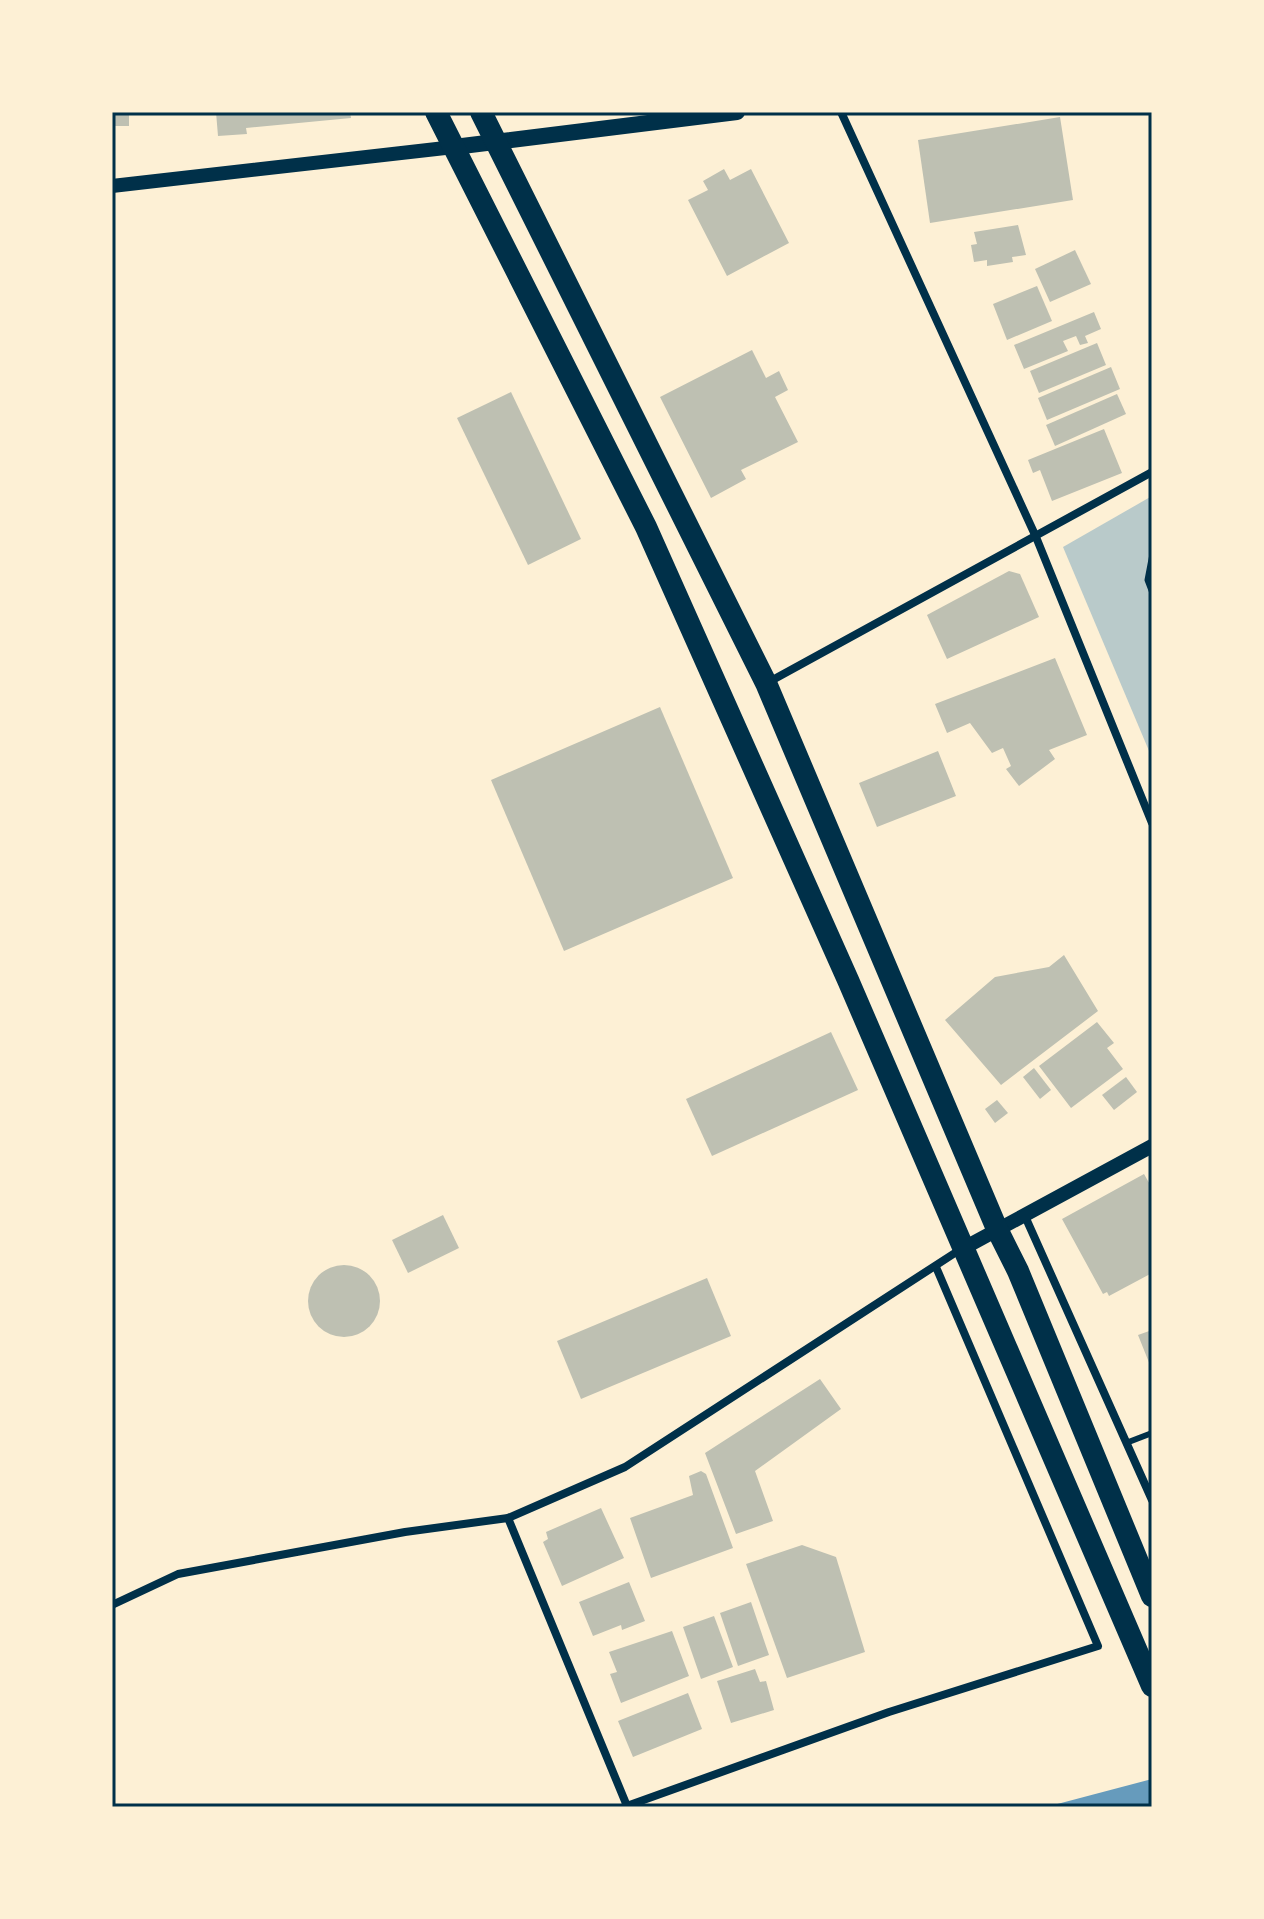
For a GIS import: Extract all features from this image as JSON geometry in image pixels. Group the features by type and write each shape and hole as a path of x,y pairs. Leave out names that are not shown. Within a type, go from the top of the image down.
{"highway":[{"path":"436,112 646,527 848,980 1149,1679"},
{"path":"481,112 766,683 997,1229 1018,1271 1152,1596"}],"main road":[{"path":"454,147 737,112"}],"street":[{"path":"841,112 1036,537 1152,823"},
{"path":"112,186 454,147"},
{"path":"766,683 1152,472"},
{"path":"112,1605 178,1574 405,1532 508,1518 625,1467 962,1249 1152,1146"},
{"path":"1023,1214 1152,1500"},
{"path":"508,1518 625,1806 889,1712 1098,1646 936,1267"}],"lane":[{"path":"1126,1443 1152,1433"}],"path":[{"path":"1152,554 1147,580 1152,593"}],"shaded area":[{"path":"1152,496 1152,758 1063,547"}],"water":[{"path":"1152,1779 1152,1807 1046,1807"}],"building":[{"path":"112,112 129,112 129,126 112,126"},
{"path":"216,112 350,112 351,118 246,128 247,134 218,136"},
{"path":"1060,117 1073,200 930,223 918,140"},
{"path":"724,169 730,180 751,169 789,243 727,276 688,200 708,190 703,181"},
{"path":"1018,225 1026,255 1012,257 1013,262 987,266 987,260 974,262 971,245 977,244 974,232"},
{"path":"1075,250 1091,284 1050,302 1035,269"},
{"path":"1037,286 1052,321 1007,340 993,304"},
{"path":"1094,312 1101,329 1085,336 1088,343 1080,345 1076,336 1063,341 1068,351 1024,369 1014,345"},
{"path":"1097,343 1106,365 1039,393 1030,371"},
{"path":"752,350 766,378 779,371 788,390 775,397 798,442 741,470 746,479 711,498 660,397"},
{"path":"1111,367 1120,389 1047,420 1038,398"},
{"path":"511,392 581,539 528,565 457,418"},
{"path":"1117,394 1126,414 1055,446 1046,425"},
{"path":"1104,429 1122,473 1052,501 1040,470 1033,473 1028,460"},
{"path":"1009,571 1020,574 1039,617 947,659 927,615"},
{"path":"1055,658 1087,735 1049,750 1055,759 1019,786 1006,769 1011,766 1003,748 992,753 970,723 947,733 935,704"},
{"path":"660,707 733,878 564,951 491,780"},
{"path":"938,751 956,796 877,827 859,783"},
{"path":"1064,955 1098,1011 1001,1085 945,1020 995,977 1049,967"},
{"path":"1097,1022 1114,1043 1107,1048 1123,1069 1071,1108 1039,1066"},
{"path":"831,1032 858,1090 712,1156 686,1099"},
{"path":"1034,1068 1051,1090 1040,1099 1023,1077"},
{"path":"1126,1077 1137,1092 1114,1110 1102,1095"},
{"path":"997,1100 1008,1113 995,1123 985,1109"},
{"path":"1144,1174 1152,1188 1152,1273 1109,1296 1107,1292 1103,1294 1062,1219"},
{"path":"443,1215 459,1248 408,1273 392,1240"},
{"path":"344,1265 364,1271 374,1281 380,1301 374,1321 364,1331 344,1337 324,1331 314,1321 308,1301 314,1281 324,1271"},
{"path":"707,1278 731,1336 581,1399 557,1341"},
{"path":"1152,1330 1152,1370 1138,1335"},
{"path":"820,1379 841,1409 755,1471 773,1521 736,1534 705,1453"},
{"path":"701,1471 706,1474 733,1548 651,1578 630,1518 693,1495 689,1476"},
{"path":"601,1508 624,1558 562,1586 543,1542 548,1539 546,1532"},
{"path":"802,1545 836,1557 865,1652 787,1678 746,1564"},
{"path":"629,1582 645,1621 622,1630 621,1625 593,1636 579,1602"},
{"path":"751,1602 769,1655 738,1666 720,1613"},
{"path":"714,1616 733,1667 701,1679 683,1627"},
{"path":"672,1631 689,1676 621,1703 610,1674 617,1672 609,1652"},
{"path":"755,1669 760,1682 766,1681 774,1710 731,1723 717,1681"},
{"path":"688,1693 702,1729 633,1757 618,1721"}]}
